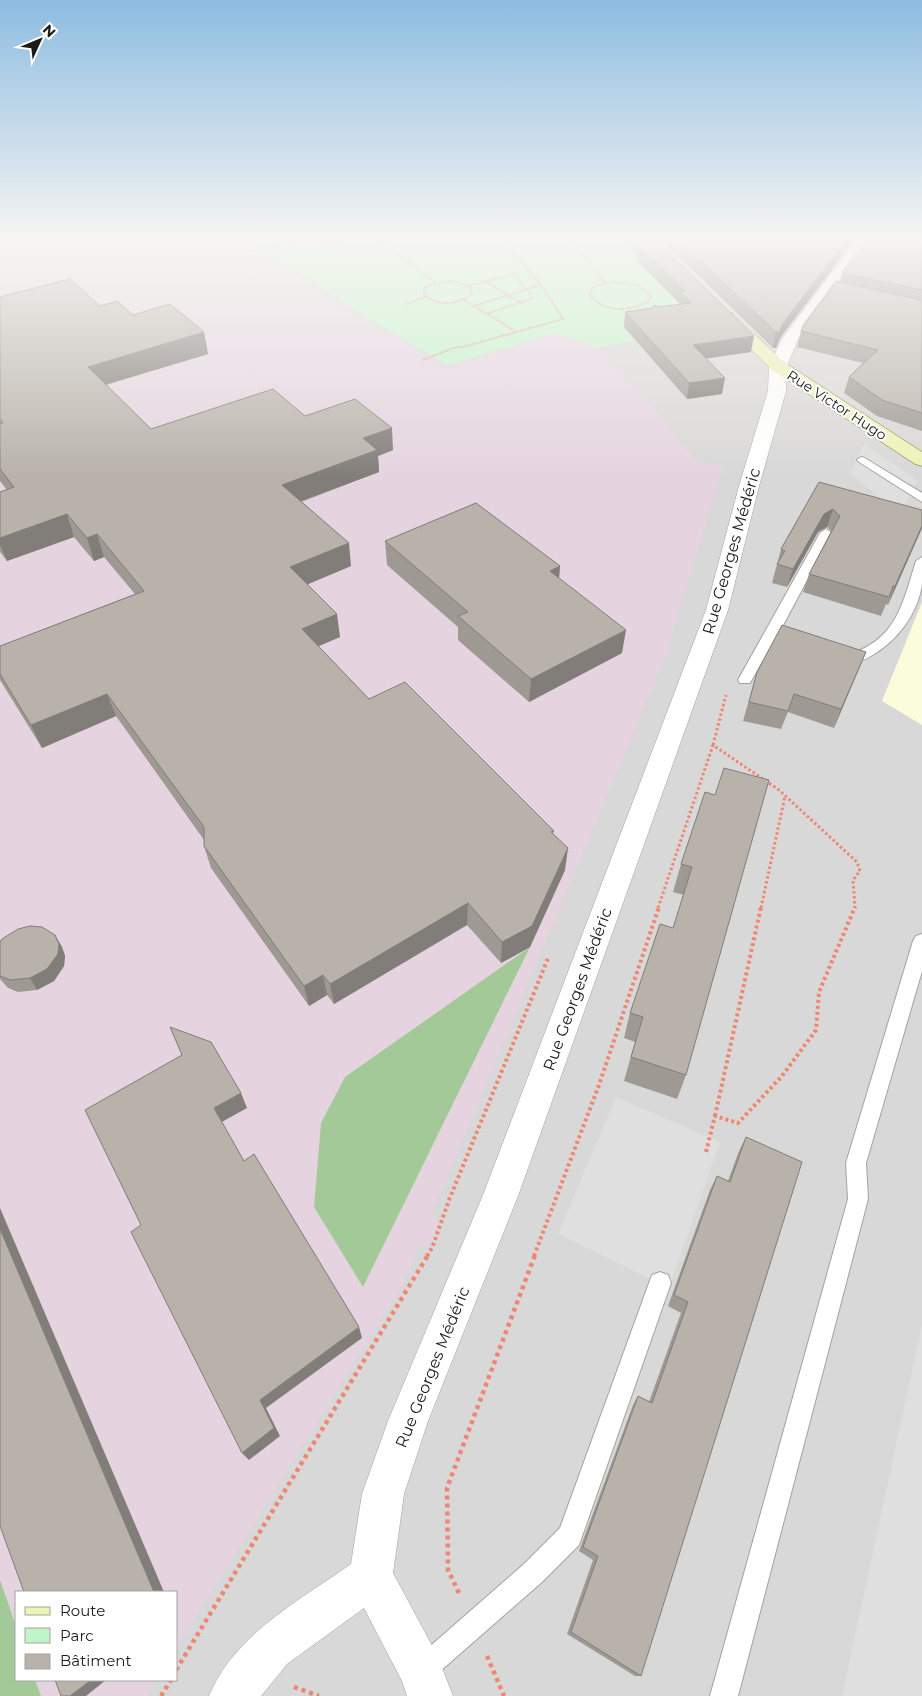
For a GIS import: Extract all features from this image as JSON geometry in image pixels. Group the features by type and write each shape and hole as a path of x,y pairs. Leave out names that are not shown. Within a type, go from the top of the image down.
{"street":[{"name":"Rue Victor Hugo","path":"729,318 778,366 922,460"},
{"name":"Rue Georges Médéric","path":"371,1576 383,1494 408,1421 500,1196 717,610 749,486 777,391 778,366 790,339 809,318"},
{"path":"232,1696 271,1648 371,1576 426,1683"}],"lane":[{"path":"863,460 922,498"},
{"path":"745,680 826,533"},
{"path":"832,654 848,660 869,652 891,634 903,620 922,561"},
{"path":"772,633 806,645"},
{"path":"724,1696 858,1199 856,1163 922,941"},
{"path":"426,1683 473,1626 533,1573 570,1536 660,1283"}],"path":[{"path":"494,318 516,332"},
{"path":"423,360 456,347 463,347 562,318"},
{"path":"504,1696 448,1570 448,1488 599,1085 713,745 785,796 857,862 860,871 853,880 855,906 819,992 816,1030 782,1076 738,1123 714,1116"},
{"path":"706,1152 785,796"},
{"path":"178,1667 432,1248 442,1224 446,1203 456,1184 551,952"},
{"path":"161,1696 170,1681"},
{"path":"287,1692 294,1687 320,1696"}],"shaded area":[{"path":"0,318 922,318 922,1696 0,1696"},
{"path":"0,318 363,318 445,369 555,333 597,347 646,399 696,461 723,467 665,657 430,1218 439,1221 428,1247 420,1244 401,1287 178,1646 178,1591 15,1591 15,1681 156,1681 147,1696 0,1696"},
{"path":"864,444 918,481 900,513 850,474"},
{"path":"922,602 922,725 882,701"},
{"path":"616,1097 720,1142 669,1288 558,1234"},
{"path":"922,1324 922,1696 842,1696"}],"green space":[{"path":"369,318 713,318 721,326 597,347 555,333 447,365"},
{"path":"530,947 363,1287 314,1207 321,1123 345,1077"},
{"path":"0,1580 15,1623 15,1681 35,1681 41,1696 0,1696"}],"building":[{"path":"0,318 187,318 204,332 88,367 151,429 273,389 305,416 355,399 392,428 363,438 377,450 282,485 349,543 290,567 337,614 302,629 369,699 405,682 554,831 551,832 568,848 532,926 502,942 468,903 330,984 323,975 304,986 204,846 204,827 107,694 31,725 0,674 0,646 144,591 97,534 87,538 67,514 0,538 0,492 14,487 0,469 0,424 3,423 0,419"},
{"path":"631,318 736,318 754,336 693,345 725,378 689,383"},
{"path":"761,318 787,318 779,332 776,332"},
{"path":"808,318 922,318 922,413 882,400 849,377 878,350 801,331"},
{"path":"819,482 922,510 922,526 889,597 809,574 840,516 833,509 824,514 793,569 777,564 785,551 781,549"},
{"path":"476,503 560,566 550,571 626,630 531,679 458,616 468,612 385,541"},
{"path":"782,625 866,652 841,709 794,694 788,711 749,702 757,672"},
{"path":"724,768 769,780 686,1075 631,1057 643,1017 630,1013 660,924 673,928 692,867 681,864 705,792 715,795"},
{"path":"30,926 42,927 55,935 59,944 58,954 47,969 30,978 11,980 0,976 0,942 18,929"},
{"path":"170,1027 211,1042 241,1093 214,1108 244,1161 254,1154 359,1327 260,1400 274,1428 242,1453 131,1232 141,1225 85,1110 182,1055"},
{"path":"746,1137 802,1162 641,1676 571,1632 598,1556 583,1547 638,1396 652,1403 688,1302 674,1295 717,1176 730,1182"},
{"path":"0,1229 154,1591 24,1591 0,1526"},
{"path":"55,1681 90,1681 70,1696 61,1696"}]}
